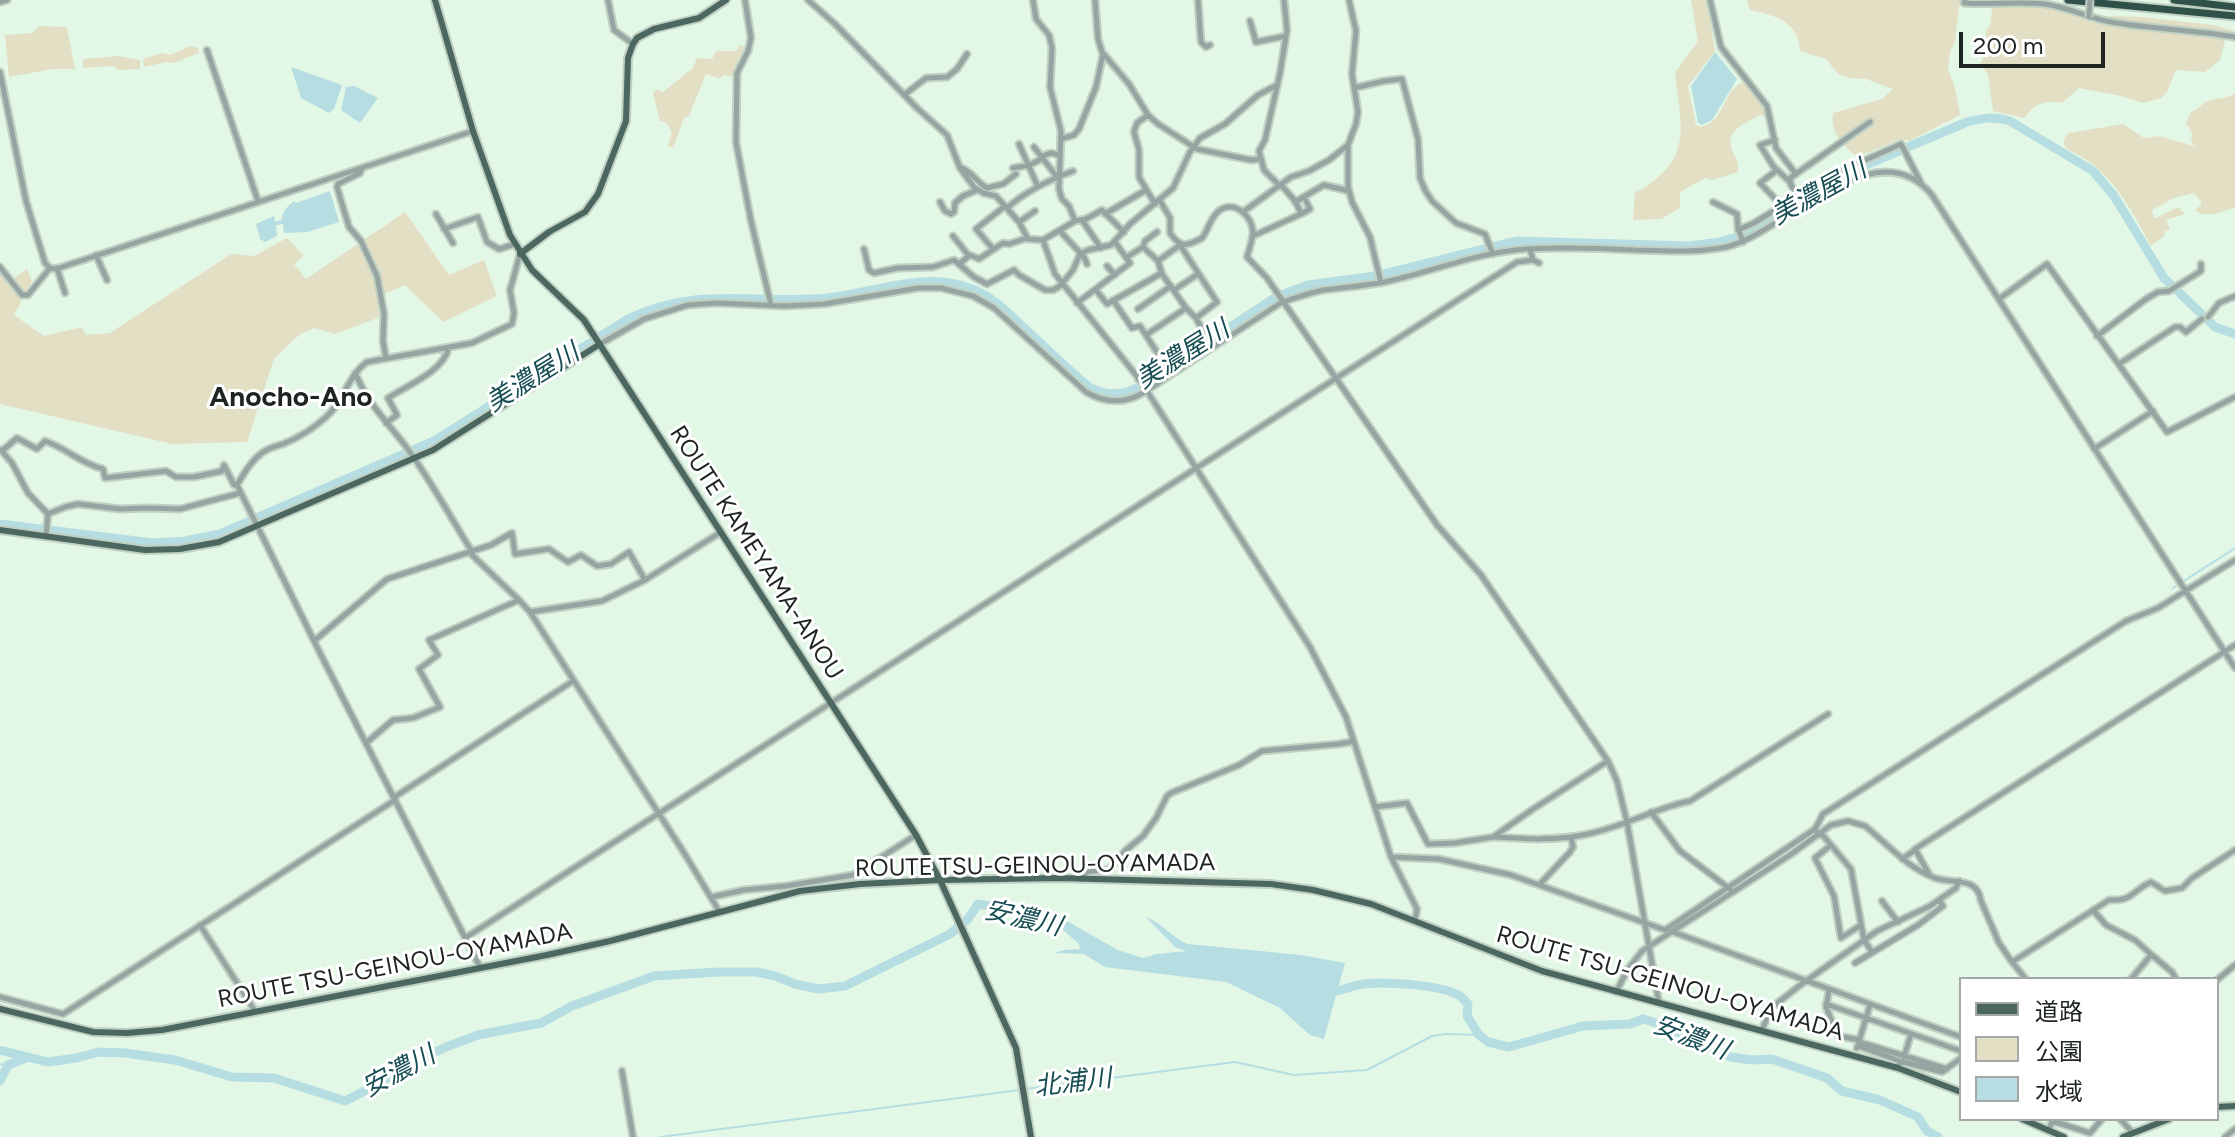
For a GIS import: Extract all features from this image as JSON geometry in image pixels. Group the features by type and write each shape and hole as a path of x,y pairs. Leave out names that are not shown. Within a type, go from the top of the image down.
{"highway":[{"path":"2068,0 2235,16"},
{"path":"2174,0 2235,7"}],"main road":[{"name":"ROUTE KAMEYAMA-ANOU","path":"435,0 473,131 503,217 520,254 541,280 580,314 600,343 916,835 940,880 1016,1048 1031,1137"},
{"path":"520,254 549,232 585,212 601,189 626,121 628,58 633,44 646,32 699,18 726,0"},
{"path":"0,530 167,550 219,542 450,440 600,343"},
{"name":"ROUTE TSU-GEINOU-OYAMADA","path":"0,1009 93,1032 162,1030 610,941 800,891 860,884 1082,879 1271,884 1359,901 1415,920 1530,967 1616,992 1901,1062 1959,1091"},
{"path":"2027,1121 2064,1137"},
{"path":"2123,1137 2164,1121"}],"street":[{"path":"0,2 7,0"},
{"path":"608,0 614,30 633,44"},
{"path":"745,0 751,44 737,73 736,142 770,301"},
{"path":"808,0 947,135 960,168 977,190 996,196 1019,222 1028,239"},
{"path":"1033,0 1036,19 1051,41 1050,87 1061,139 1060,195 1101,248"},
{"path":"1095,0 1098,39 1103,54 1129,84 1148,115 1205,152 1260,159"},
{"path":"1198,0 1201,42 1206,47 1210,45"},
{"path":"1284,0 1286,36 1265,140 1259,151 1264,170 1295,202 1301,214"},
{"path":"1349,0 1356,31 1352,66 1358,118 1348,145 1349,192 1370,237 1380,281"},
{"path":"1710,0 1721,47 1767,106 1776,148 1796,174"},
{"path":"1965,0 1964,3 1976,4 2057,6 2114,22 2235,37"},
{"path":"2089,17 2090,0"},
{"path":"1250,21 1256,42 1286,36"},
{"path":"207,50 258,201"},
{"path":"904,95 926,78 940,78 953,73 967,54"},
{"path":"1061,139 1074,135 1079,129 1096,87 1103,54"},
{"path":"0,72 26,201 45,263 54,268 65,293"},
{"path":"1354,88 1402,79 1418,139 1419,169 1425,190 1432,201 1456,223 1481,232 1488,239 1492,252"},
{"path":"864,249 869,270 874,273 898,268 933,267 954,260 987,284 1014,270 1045,290 1053,290 1073,270 1080,254 1115,242 1175,185 1200,138 1225,124 1258,95 1277,85"},
{"path":"1148,115 1137,123 1134,132 1139,150 1139,177 1170,218 1170,233 1217,302 1196,318"},
{"path":"1791,182 1790,178 1870,122"},
{"path":"0,267 22,295 28,295 54,268 473,131"},
{"path":"1775,140 1760,145 1763,153 1791,182 1798,195"},
{"path":"1019,144 1039,187"},
{"path":"1739,231 1832,175 1901,144 1922,184 1932,195 2235,668"},
{"path":"1243,212 1291,177 1329,160 1348,145"},
{"path":"1034,147 1058,177"},
{"path":"960,168 967,169 979,184 987,188 1003,184 1015,171 1042,157 1055,153 1059,155"},
{"path":"363,167 360,173 337,187 349,227 361,241 377,276 384,314 386,358"},
{"path":"1777,170 1760,183 1782,206"},
{"path":"993,250 976,229 1019,197 1073,171"},
{"path":"600,343 655,314 680,307 770,301 805,306 849,302 918,288 953,290 980,299 994,308 1092,396 1122,401 1135,397 1281,301 1380,281 1492,252 1530,249 1705,251 1743,241 1821,194 1868,174 1882,171 1922,184"},
{"path":"1295,202 1324,185 1349,192"},
{"path":"940,202 951,214 955,203 977,190"},
{"path":"1105,214 1147,190"},
{"path":"1252,237 1310,209 1306,201"},
{"path":"1713,202 1736,213 1743,241"},
{"path":"1158,261 1180,245 1202,238 1213,218 1223,208 1233,207 1243,212 1251,225 1252,237 1247,257 1259,268 1437,525 1481,575 1608,761 1617,781 1627,822 1659,1004"},
{"path":"959,264 973,255 979,259 1003,243 1022,239 1043,240 1102,210 1124,232"},
{"path":"1019,222 1035,211"},
{"path":"436,214 453,243"},
{"path":"444,229 478,217 487,242 499,249 515,244"},
{"path":"1054,225 1087,264"},
{"path":"1127,257 1143,247 1145,241 1157,232"},
{"path":"953,236 969,256"},
{"path":"1043,240 1053,270 1062,284 1139,379 1310,647 1342,708 1391,857 1417,909 1415,920"},
{"path":"1077,303 1130,263 1115,242"},
{"path":"1139,379 1205,335 1162,273 1158,261 1143,247"},
{"path":"465,938 1517,262 1536,261 1530,249"},
{"path":"237,485 263,452 300,435 333,411 355,373 367,362 478,342 512,324 514,313 510,293 520,254"},
{"path":"96,255 107,280"},
{"path":"1999,299 2047,264 2167,432 2235,397"},
{"path":"2097,336 2146,299 2177,287 2201,271 2201,264"},
{"path":"1107,266 1115,275"},
{"path":"1096,290 1107,304 1162,273"},
{"path":"1138,309 1198,274"},
{"path":"2119,364 2175,327 2186,332 2219,303 2235,296"},
{"path":"1113,300 1132,328 1140,326 1164,363"},
{"path":"1146,335 1186,308"},
{"path":"386,423 397,415 388,398 432,370 449,348"},
{"path":"355,373 368,398 413,458 472,555 530,612 719,911"},
{"path":"2094,449 2153,411"},
{"path":"46,536 48,514 28,493 12,463 1,450 17,438 37,449 45,441 59,446 86,464 103,469 105,478 166,471 176,477 209,475 222,471 224,465 234,485 237,485 480,967"},
{"path":"48,514 78,504 120,509 180,509 240,493"},
{"path":"530,612 602,601 645,580 722,531"},
{"path":"314,641 387,579 491,545 512,533 515,554 549,549 568,562 581,555 597,566 611,564 629,552 645,580"},
{"path":"1818,832 1823,814 2126,621 2158,608 2235,560"},
{"path":"366,743 393,720 413,718 440,707 419,669 438,655 429,640 519,600"},
{"path":"1902,859 2235,645"},
{"path":"0,997 63,1014 573,681"},
{"path":"1375,807 1398,801 1407,803 1428,844 1493,837 1548,840 1589,834 1694,799 1828,714"},
{"path":"1082,879 1086,872 1111,869 1126,850 1141,839 1171,793 1239,765 1262,751 1327,746 1353,739"},
{"path":"1493,837 1608,761"},
{"path":"1651,812 1680,851 1731,890"},
{"path":"1616,992 1632,962 1669,931 1818,832 1844,821 1867,828 1914,868 1938,879 1971,885 1980,894 1999,943 2024,977"},
{"path":"1818,832 1851,869 1864,940 1872,952"},
{"path":"712,897 853,875 916,835"},
{"path":"1539,885 1570,852 1573,847 1571,837"},
{"path":"1831,845 1815,858 1834,896 1841,938 1861,925"},
{"path":"1915,850 1929,874"},
{"path":"2012,962 2109,900 2123,900 2151,882 2165,891 2182,888 2235,850"},
{"path":"1391,857 1439,859 1511,875 1959,1036"},
{"path":"1762,1030 1771,1008 1864,940 1939,900 1956,888 1959,881"},
{"path":"1855,963 1918,925 1943,906 1939,900"},
{"path":"1882,901 1898,922"},
{"path":"2093,910 2106,925 2135,940 2175,977"},
{"path":"1912,915 1918,925"},
{"path":"200,925 255,1011"},
{"path":"2133,977 2151,955"},
{"path":"2219,978 2235,965"},
{"path":"1829,990 1826,1004 1838,1036 1901,1062 1942,1072 1959,1060"},
{"path":"1826,1004 1959,1050"},
{"path":"1859,1044 1870,1005"},
{"path":"1901,1062 1911,1034"},
{"path":"622,1071 633,1136"},
{"path":"2049,1130 2052,1121 2090,1133 2100,1121"},
{"path":"2122,1121 2133,1133"},
{"path":"2225,1137 2235,1129"}],"green space":[{"path":"1691,0 1707,0 1715,51 1688,86 1696,125 1701,127 1713,120 1735,87 1747,79 1767,103 1767,119 1761,115 1739,127 1732,135 1730,141 1738,172 1712,180 1705,178 1680,192 1680,208 1661,219 1633,220 1635,193 1667,169 1679,142 1681,128 1675,73 1698,41"},
{"path":"1747,0 1960,0 1948,69 1960,115 1909,141 1901,139 1857,157 1836,133 1833,113 1882,99 1893,89 1866,79 1838,74 1826,59 1800,51 1799,40 1790,26 1778,18 1750,10"},
{"path":"1969,0 2038,0 2085,18 2142,17 2212,25 2235,31 2235,41 2225,40 2220,60 2205,72 2176,70 2166,94 2161,98 2143,103 2079,88 2062,103 2040,104 2024,118 1993,111 1988,74 1980,64 1985,53 1993,3"},
{"path":"38,26 67,27 75,69 53,69 9,77 5,35 33,33"},
{"path":"740,45 745,47 732,77 724,75 720,79 706,74 673,148 668,146 672,133 667,123 660,121 653,93 657,89 663,92 693,68 697,58 712,59 716,51 736,51"},
{"path":"190,46 198,48 199,53 174,63 144,67 143,59 162,53 170,55"},
{"path":"118,56 140,60 140,69 120,70 113,66 83,68 83,59"},
{"path":"2235,93 2235,207 2216,214 2201,214 2195,210 2201,201 2194,193 2174,198 2152,210 2154,219 2178,207 2185,214 2166,220 2170,229 2151,246 2117,189 2094,166 2064,145 2069,133 2123,124 2144,138 2159,136 2194,146 2186,123 2191,112 2208,101"},
{"path":"405,212 449,275 484,260 497,296 443,322 405,285 377,297 380,317 336,334 314,328 299,335 274,359 247,442 172,444 0,404 0,273 8,283 27,269 32,281 14,315 44,336 82,327 86,335 110,333 231,254 254,256 287,238 304,256 294,264 306,279"}],"water":[{"path":"1715,52 1737,79 1712,120 1702,125 1698,123 1691,86"},
{"path":"291,67 342,85 334,109 329,113 301,98"},
{"path":"354,86 378,98 360,123 341,110 346,87"},
{"path":"330,191 339,222 307,232 284,233 283,224 276,225 277,236 265,242 260,239 256,224 274,216 275,222 282,220 287,207 294,201 296,203"},
{"path":"984,904 1042,910 1118,950 1143,958 1186,951 1175,947 1146,917 1188,944 1301,955 1345,963 1324,1039 1310,1035 1280,1008 1226,982 1105,967 1084,954 1054,953 1080,949 1079,944 1062,929"}],"waterway":[{"name":"美濃屋川","path":"0,524 153,543 220,534 434,441 628,319 679,302 703,299 801,300 918,282 954,284 979,292 998,304 1089,387 1108,393 1126,392 1139,387 1276,297 1308,285 1375,276 1516,241 1690,246 1720,242 1766,223 1835,178 1967,122 1988,118 2010,121 2093,171 2114,196 2164,278 2215,327 2235,334"},
{"path":"2173,588 2235,548"},
{"name":"安濃川","path":"0,1050 48,1062 99,1052 175,1060 232,1077 274,1078 345,1101 386,1080 392,1072 446,1047 478,1035 541,1023 572,1006 654,976 757,972 818,989 845,986 950,934 968,919 978,904 1001,908"},
{"name":"安濃川","path":"1325,992 1384,983 1426,986 1450,992 1468,1004 1467,1016 1479,1035 1488,1042 1509,1047 1583,1026 1630,1024 1643,1019 1731,1057 1772,1059 1827,1078 1842,1091 1880,1100 1918,1117 1927,1131 1938,1137"},
{"name":"北浦川","path":"1026,1089 1235,1062 1294,1075 1367,1070 1432,1036 1479,1035"},
{"path":"0,1081 8,1065 26,1058"},
{"path":"0,1064 8,1065"},
{"name":"北浦川","path":"660,1137 1020,1090"}],"district":[{"name":"Anocho-Ano","path":"291,398"}]}
